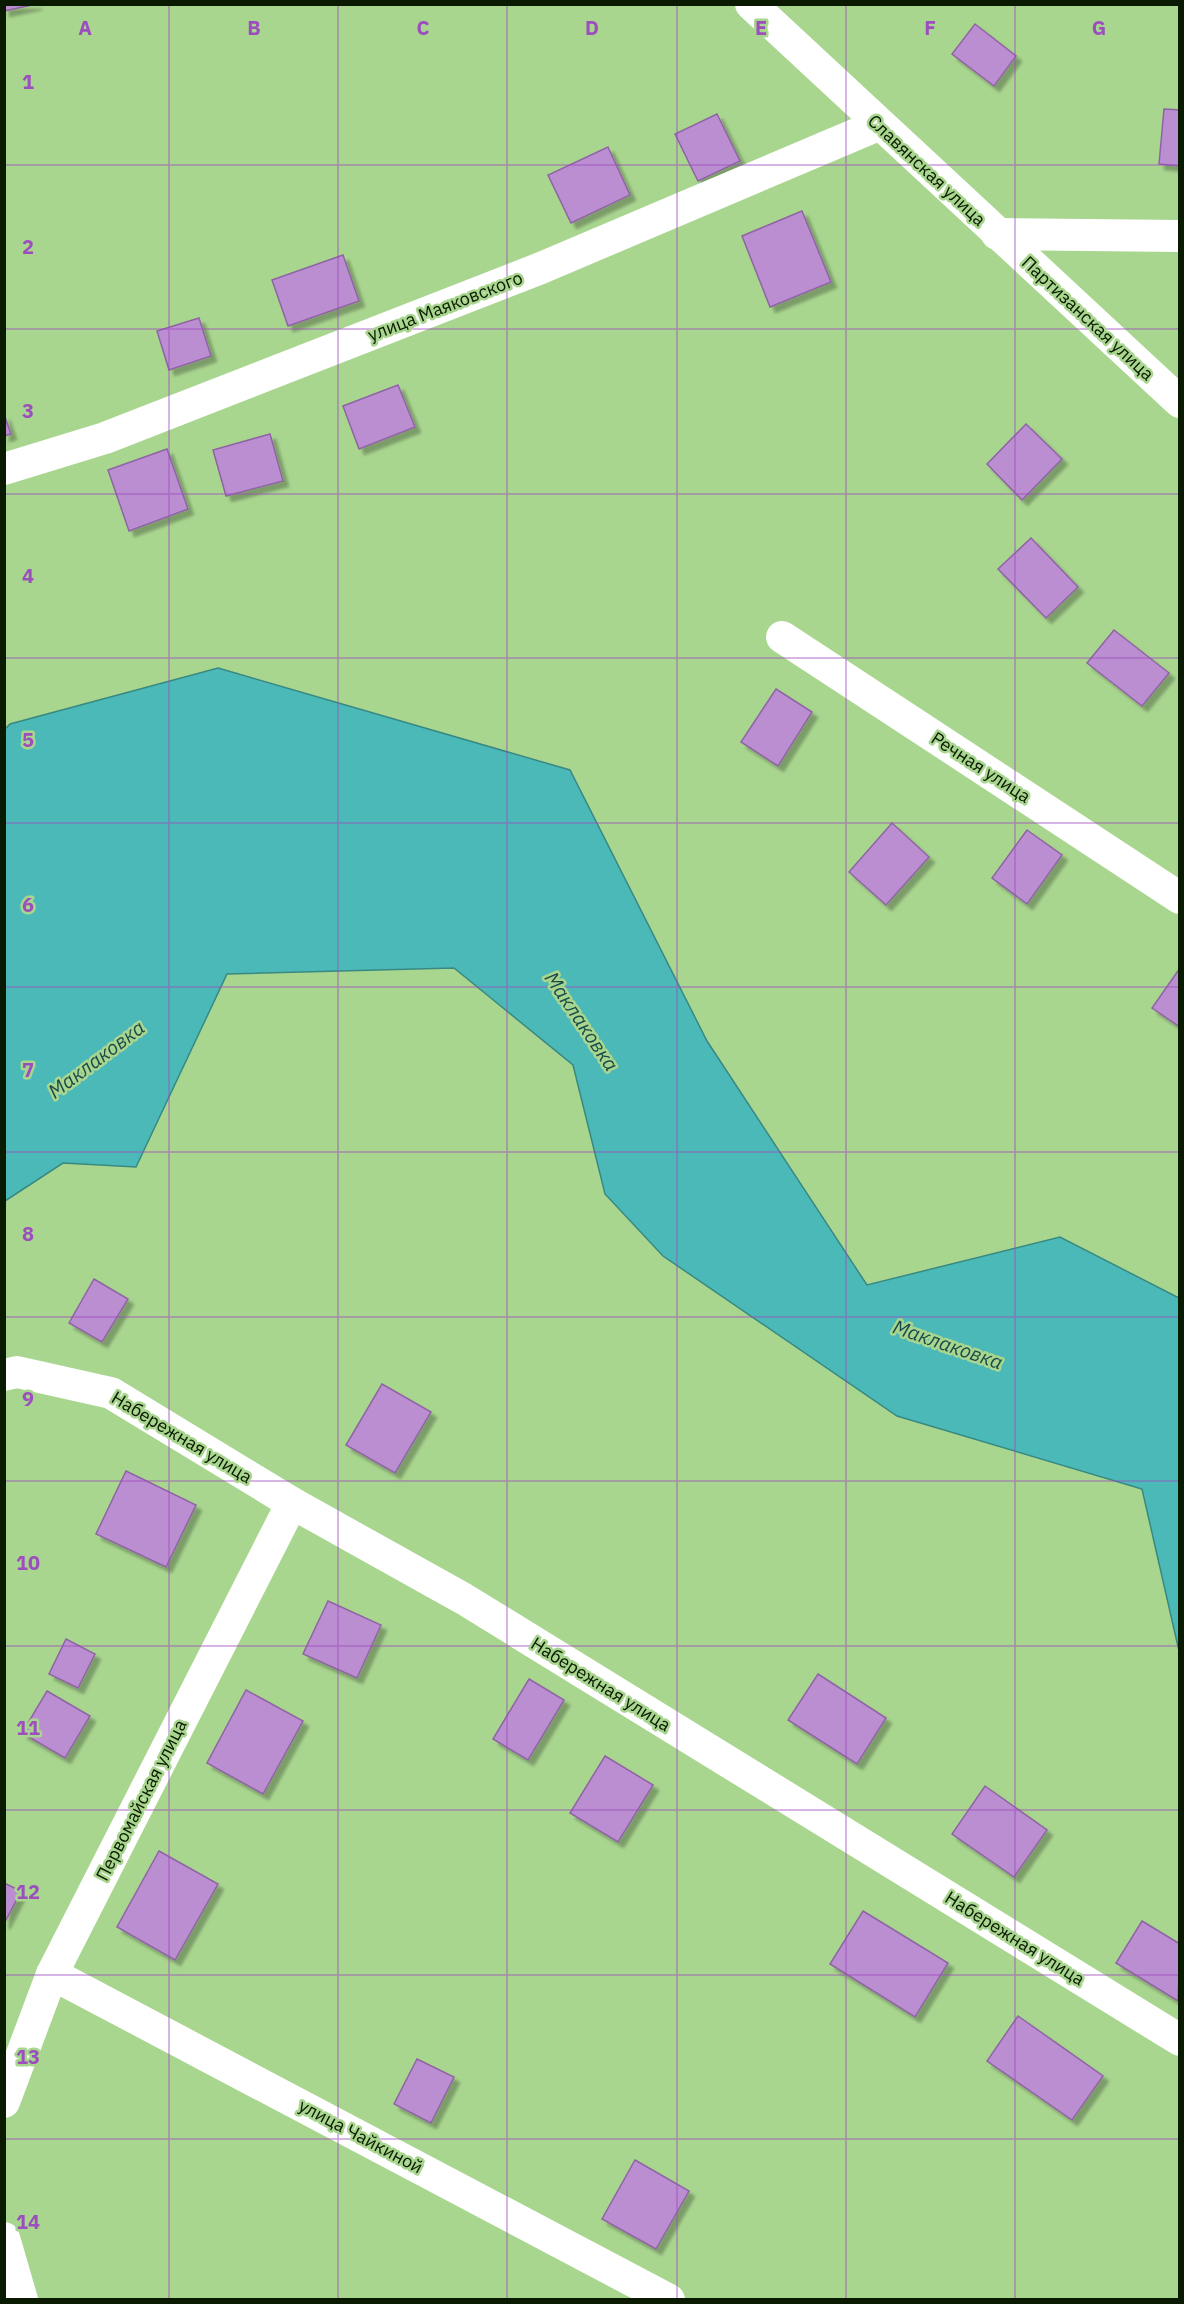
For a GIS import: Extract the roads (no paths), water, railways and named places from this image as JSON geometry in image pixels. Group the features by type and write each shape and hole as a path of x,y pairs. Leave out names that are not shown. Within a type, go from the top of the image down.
{"street":[{"name":"Славянская улица","path":"751,4 996,234 1179,236"},
{"name":"улица Маяковского","path":"4,469 105,438 541,268 878,125"},
{"name":"Партизанская улица","path":"996,234 1179,402"},
{"name":"Речная улица","path":"782,637 1179,898"},
{"name":"Набережная улица","path":"4,1375 17,1372 111,1393 292,1503 464,1599 1179,2040"},
{"name":"Первомайская улица","path":"4,2102 52,1974 292,1503"},
{"name":"улица Чайкиной","path":"52,1974 669,2300"},
{"path":"4,2238 22,2300"}],"water":[{"name":"Маклаковка","path":"218,668 570,770 707,1041 867,1285 1060,1237 1179,1298 1179,1651 1142,1489 897,1416 663,1256 605,1194 573,1065 454,968 227,974 136,1167 63,1163 5,1201 5,729 10,724"}]}
